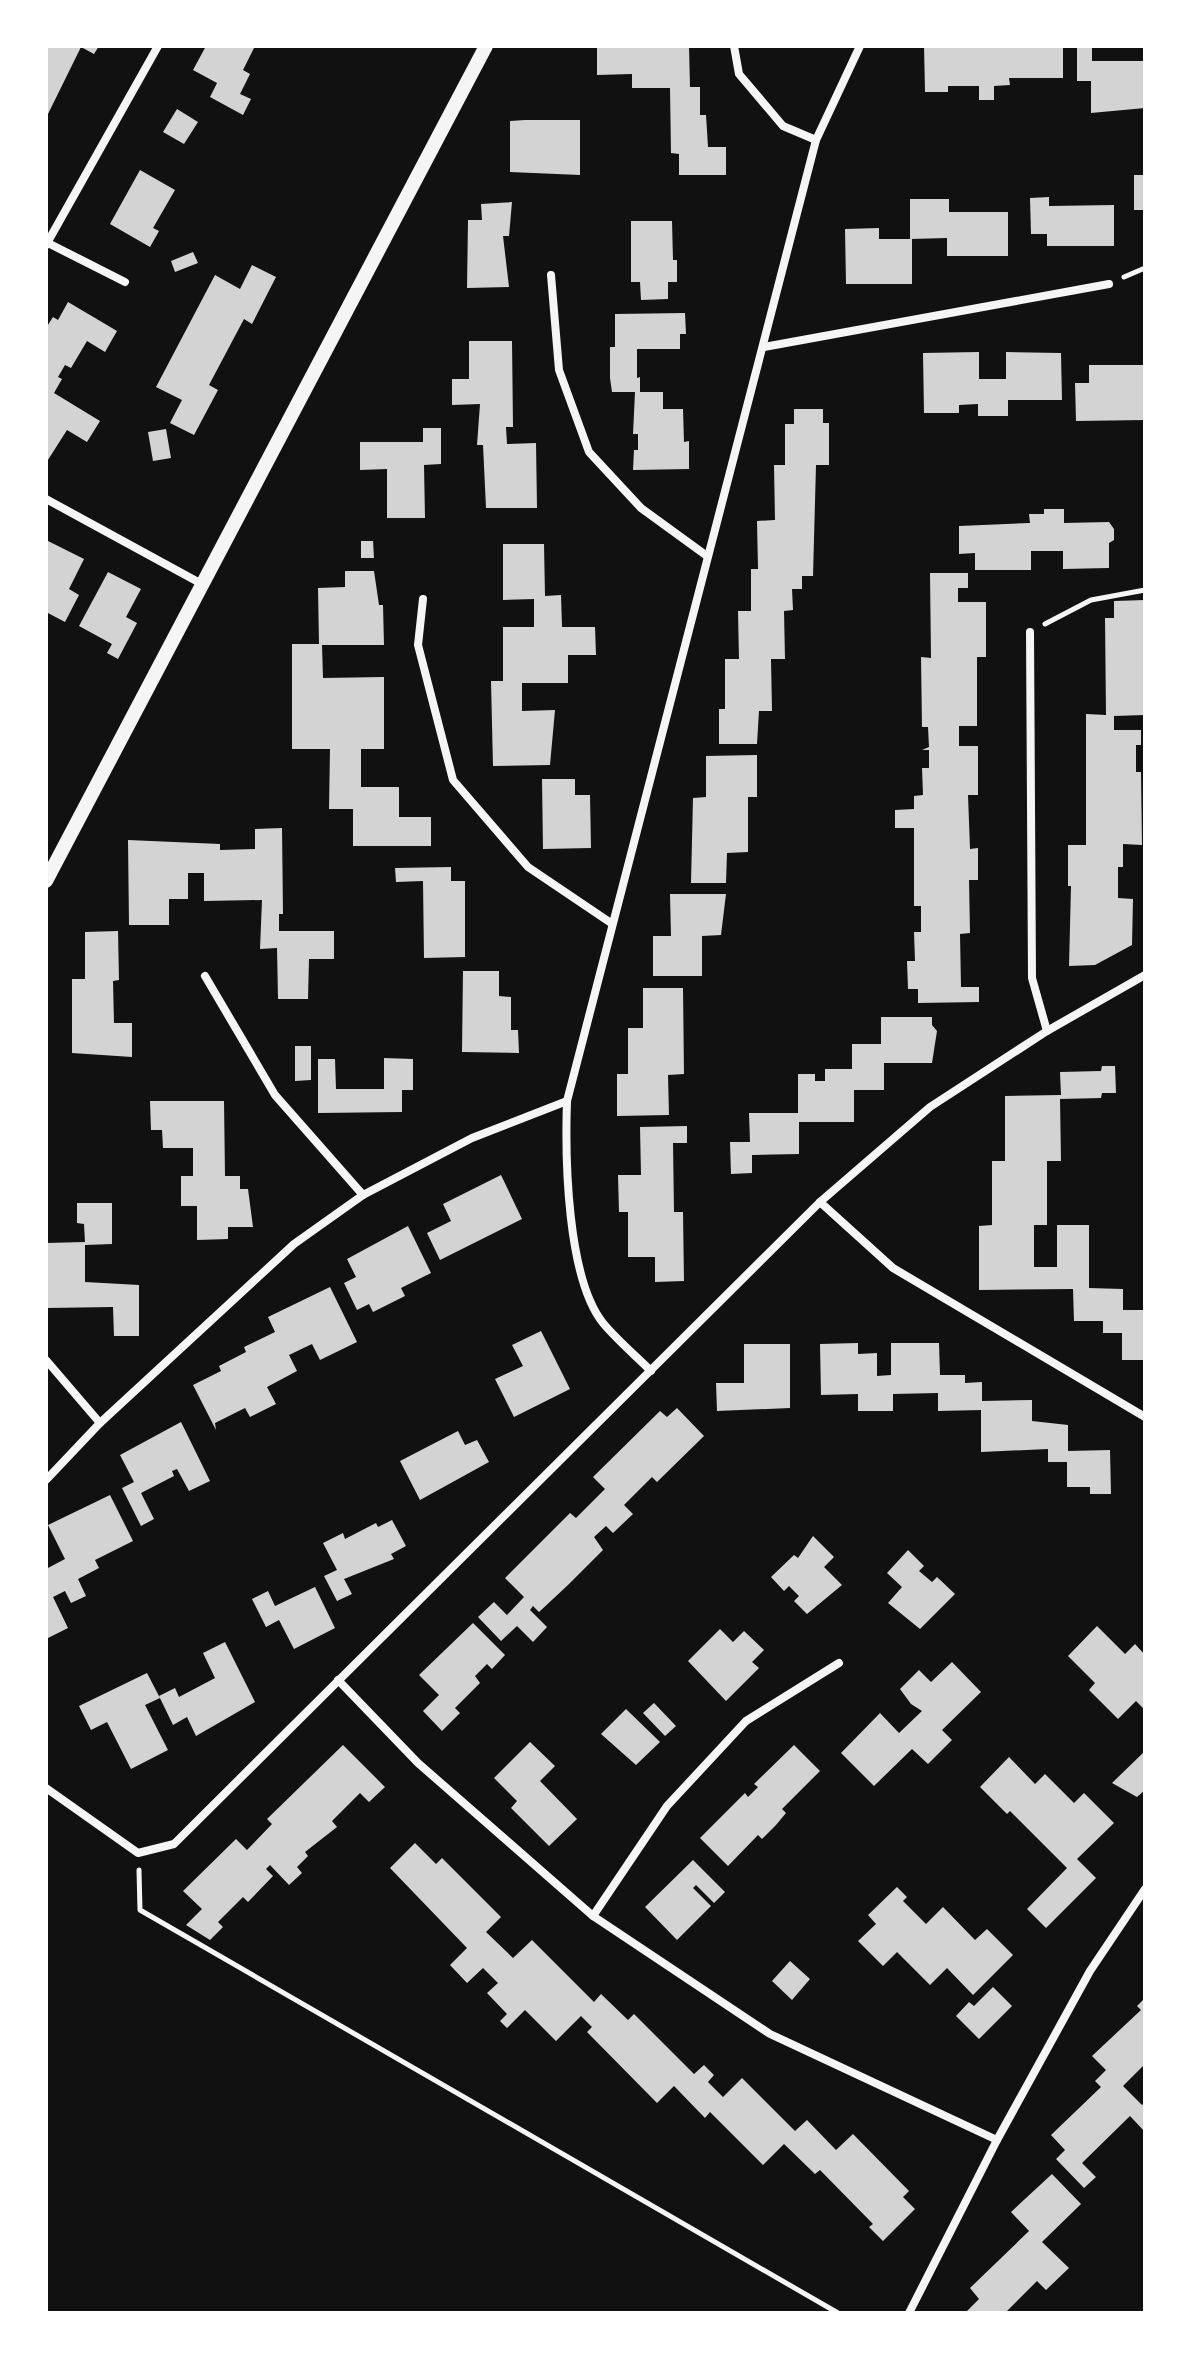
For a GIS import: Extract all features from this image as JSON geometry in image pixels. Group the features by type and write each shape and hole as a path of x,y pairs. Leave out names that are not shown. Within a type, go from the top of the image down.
{"street":[{"path":"125,282 46,243 158,46"},
{"path":"46,881 200,583 486,46"},
{"path":"734,46 739,74 783,126 816,140"},
{"path":"651,1371 602,1322 582,1285 565,1158 567,1101 816,140 860,46"},
{"path":"551,275 559,370 589,452 641,508 707,556"},
{"path":"764,347 1109,284"},
{"path":"46,499 200,583"},
{"path":"423,599 418,645 453,780 528,867 611,923"},
{"path":"1030,632 1032,978 1047,1031"},
{"path":"46,1788 138,1853 174,1844 820,1202 930,1107 1047,1031 1145,975"},
{"path":"205,976 275,1095 363,1195"},
{"path":"46,1480 100,1423 294,1244 363,1195 472,1138 567,1101"},
{"path":"820,1202 893,1268 1145,1417"},
{"path":"46,1360 100,1423"},
{"path":"593,1916 667,1806 746,1721 839,1663"},
{"path":"338,1680 418,1763 593,1916 770,2034 997,2140"},
{"path":"909,2313 997,2140 1090,1971 1145,1889"}],"path":[{"path":"1030,632 1091,600 1145,590"},
{"path":"138,1853 140,1910 838,2313"}],"building":[{"path":"46,46 99,46 94,54 81,47 48,114"},
{"path":"206,46 255,46 243,70 250,74 240,94 251,99 243,115 210,97 217,83 193,70"},
{"path":"597,46 689,46 690,87 700,87 700,115 706,115 708,147 726,147 726,175 679,175 679,154 671,153 670,88 632,88 632,74 597,75"},
{"path":"924,46 1063,46 1063,78 1009,78 1010,85 994,86 994,100 979,100 979,86 948,86 948,92 925,92"},
{"path":"1077,46 1092,46 1092,61 1145,61 1145,108 1091,113 1091,81 1077,81"},
{"path":"177,109 198,122 184,144 163,132"},
{"path":"580,120 580,175 510,172 510,121"},
{"path":"140,170 175,190 153,228 159,231 150,247 110,224"},
{"path":"1134,175 1145,175 1145,210 1134,210"},
{"path":"1049,197 1049,206 1114,205 1114,246 1047,246 1047,234 1031,234 1030,198"},
{"path":"910,199 949,199 949,212 1008,212 1008,256 947,256 947,238 910,239"},
{"path":"512,202 509,236 503,236 509,287 467,288 468,220 482,220 481,204"},
{"path":"631,221 672,221 677,282 668,282 668,299 641,300 640,282 631,282"},
{"path":"879,228 879,239 912,239 912,284 846,284 845,229"},
{"path":"193,252 198,263 175,272 171,261"},
{"path":"252,265 276,277 252,324 244,319 209,385 218,390 194,435 170,423 182,400 156,387 215,275 240,289"},
{"path":"68,302 117,331 105,352 87,341 71,368 65,365 58,377 62,379 54,393 100,421 87,442 67,430 46,463 46,328 53,317 58,320"},
{"path":"685,313 686,334 680,334 680,349 637,349 637,378 640,377 640,392 663,392 663,409 683,409 684,442 689,441 689,469 633,470 634,450 638,450 638,434 633,434 635,392 612,392 610,378 610,347 615,347 615,314"},
{"path":"469,341 512,341 513,427 506,427 507,444 536,443 537,508 486,508 483,445 477,445 480,404 452,405 452,379 469,379"},
{"path":"979,352 979,379 1006,379 1006,352 1061,353 1062,400 1008,400 1008,416 978,416 978,404 959,405 959,413 924,413 923,353"},
{"path":"1089,365 1145,365 1145,420 1076,421 1075,383 1089,383"},
{"path":"794,409 823,409 823,423 829,423 829,465 816,465 813,576 802,576 802,589 792,589 793,610 784,611 785,659 771,659 772,711 759,711 757,744 719,744 719,709 725,709 725,659 739,659 738,611 751,611 751,569 758,569 757,521 775,520 774,465 785,465 785,424 794,424"},
{"path":"423,428 441,428 441,464 424,465 425,518 387,518 387,469 360,470 360,442 423,442"},
{"path":"166,429 171,458 153,461 148,432"},
{"path":"1044,509 1064,509 1064,523 1109,522 1114,529 1114,540 1109,543 1109,568 1063,569 1063,551 1031,551 1031,570 975,570 975,553 959,554 959,526 1030,523 1029,514 1044,514"},
{"path":"46,540 84,559 69,589 79,595 65,622 46,612"},
{"path":"361,541 373,541 374,558 361,558"},
{"path":"503,544 544,544 545,596 561,595 562,627 595,627 596,655 568,655 568,683 522,683 522,711 555,710 550,765 493,766 491,681 503,681 503,627 534,627 534,599 503,600"},
{"path":"345,571 374,571 379,605 383,605 384,645 322,645 323,678 384,677 384,749 361,749 361,787 399,787 399,817 431,817 431,846 353,846 353,809 329,809 330,749 292,749 292,644 319,644 318,588 345,587"},
{"path":"108,572 141,589 126,617 137,623 118,659 107,653 112,644 79,626"},
{"path":"930,573 968,573 968,588 958,588 958,602 986,602 986,657 977,657 977,726 959,726 959,746 978,746 978,795 968,795 970,849 978,848 978,880 969,880 970,933 960,934 961,987 979,987 979,1002 918,1003 918,989 908,989 907,961 915,961 914,932 921,932 921,906 914,906 914,828 895,828 895,810 914,809 914,796 923,795 922,768 929,768 929,750 922,750 929,747 928,727 922,727 921,657 931,658"},
{"path":"1145,600 1145,715 1114,716 1114,730 1141,730 1141,745 1136,745 1136,772 1141,772 1142,845 1123,844 1123,867 1118,867 1118,898 1133,899 1132,945 1095,965 1069,966 1071,886 1068,886 1068,845 1086,845 1086,714 1106,715 1105,618 1114,618 1114,601"},
{"path":"757,755 757,797 748,797 748,852 727,853 726,883 691,883 693,798 706,797 706,756"},
{"path":"542,779 575,779 575,795 590,795 591,848 543,849"},
{"path":"282,828 283,914 279,914 279,931 334,931 334,959 309,959 308,999 278,999 277,948 260,949 262,900 204,901 204,873 188,873 188,899 169,899 169,925 129,925 128,840 220,844 220,850 255,849 255,829"},
{"path":"451,867 451,881 465,881 465,957 424,958 423,881 396,882 395,868"},
{"path":"670,894 726,894 721,935 702,936 702,976 653,976 653,936 671,936"},
{"path":"118,931 119,980 113,981 114,1023 132,1023 132,1057 72,1053 72,979 85,979 85,932"},
{"path":"463,971 499,971 499,996 511,997 511,1030 518,1030 519,1053 462,1052"},
{"path":"643,988 683,988 684,1074 668,1075 669,1115 617,1116 617,1074 628,1074 628,1028 643,1028"},
{"path":"881,1017 932,1017 932,1025 937,1031 932,1063 884,1063 884,1090 854,1090 854,1122 799,1122 799,1154 752,1155 752,1173 731,1174 730,1142 750,1142 749,1113 798,1113 798,1074 815,1074 815,1081 825,1081 825,1069 852,1069 852,1044 881,1044"},
{"path":"295,1046 311,1046 311,1080 295,1081"},
{"path":"384,1058 413,1059 413,1090 402,1090 402,1112 318,1113 318,1059 335,1059 336,1089 384,1089"},
{"path":"1102,1066 1115,1066 1116,1093 1102,1093 1101,1098 1060,1099 1061,1161 1047,1161 1047,1225 1034,1225 1034,1267 1057,1267 1057,1225 1089,1225 1089,1288 1123,1289 1123,1310 1145,1310 1145,1360 1122,1360 1122,1333 1103,1333 1103,1321 1074,1321 1073,1289 979,1290 979,1226 992,1225 992,1161 1005,1161 1005,1096 1061,1095 1060,1072 1101,1071"},
{"path":"150,1101 224,1101 225,1176 240,1176 240,1189 248,1189 253,1227 228,1227 228,1239 197,1240 197,1206 181,1206 181,1176 193,1176 193,1148 163,1148 162,1130 151,1130"},
{"path":"687,1126 687,1143 673,1143 674,1212 683,1212 684,1281 655,1282 655,1257 628,1257 628,1212 619,1212 618,1175 641,1175 640,1127"},
{"path":"501,1175 522,1219 440,1260 427,1233 451,1221 443,1204"},
{"path":"77,1203 112,1203 112,1244 85,1245 85,1282 139,1285 139,1336 114,1336 113,1307 46,1308 46,1243 85,1242 84,1224 77,1223"},
{"path":"408,1226 431,1273 401,1288 405,1296 373,1312 369,1304 357,1310 344,1283 356,1277 347,1259"},
{"path":"330,1287 357,1342 320,1360 312,1344 289,1355 297,1371 267,1387 276,1404 250,1417 245,1408 215,1423 216,1430 193,1385 221,1371 219,1366 246,1352 244,1347 275,1332 268,1317"},
{"path":"541,1331 570,1389 514,1417 495,1379 523,1366 512,1345"},
{"path":"858,1343 858,1354 877,1353 877,1376 891,1375 891,1343 939,1343 940,1375 965,1375 965,1383 982,1382 982,1401 1032,1400 1032,1421 1068,1425 1068,1451 1110,1450 1111,1494 1090,1494 1090,1487 1067,1487 1067,1462 1048,1462 1048,1449 981,1452 981,1410 938,1411 938,1393 893,1394 893,1411 858,1411 858,1394 821,1395 820,1344"},
{"path":"744,1344 790,1344 790,1408 717,1411 716,1383 744,1383"},
{"path":"677,1408 704,1436 657,1482 652,1477 624,1505 633,1514 613,1533 606,1526 594,1537 603,1550 568,1585 539,1612 533,1606 530,1610 547,1627 533,1642 517,1626 501,1641 478,1617 494,1602 507,1615 524,1597 505,1578 570,1513 576,1518 605,1489 593,1477 660,1411 667,1417"},
{"path":"181,1422 210,1481 189,1491 177,1469 172,1471 174,1476 141,1493 154,1519 141,1526 122,1488 134,1482 120,1455"},
{"path":"458,1431 465,1445 477,1440 489,1462 420,1500 400,1461"},
{"path":"110,1495 133,1541 95,1560 99,1568 78,1579 86,1596 71,1603 65,1591 53,1597 68,1628 46,1639 46,1569 65,1559 48,1525"},
{"path":"392,1520 406,1546 391,1554 394,1559 344,1579 352,1594 337,1601 324,1576 337,1570 323,1543 343,1533 345,1539 376,1523 378,1527"},
{"path":"813,1536 834,1557 824,1567 842,1585 807,1614 794,1601 799,1596 789,1586 784,1591 771,1577 794,1555 798,1558"},
{"path":"908,1550 924,1566 919,1571 932,1582 937,1577 955,1594 920,1629 888,1603 902,1587 887,1573"},
{"path":"315,1587 335,1628 294,1649 279,1620 266,1627 252,1599 268,1591 275,1606"},
{"path":"473,1623 505,1655 492,1669 487,1664 475,1676 480,1683 455,1708 460,1713 442,1731 423,1711 439,1695 419,1675"},
{"path":"1097,1626 1125,1654 1135,1644 1145,1655 1145,1710 1136,1701 1118,1719 1089,1690 1095,1683 1068,1656"},
{"path":"720,1629 733,1642 744,1631 764,1650 752,1662 759,1668 726,1701 688,1661"},
{"path":"225,1642 255,1702 196,1736 187,1717 173,1725 159,1696 175,1688 179,1697 215,1678 203,1653"},
{"path":"952,1662 981,1692 942,1730 952,1740 928,1764 912,1749 874,1786 841,1753 880,1713 899,1733 922,1711 911,1704 900,1689 919,1670 931,1682"},
{"path":"147,1673 160,1698 145,1705 168,1750 131,1769 107,1722 91,1730 79,1706"},
{"path":"654,1703 676,1726 665,1736 643,1713"},
{"path":"626,1709 660,1742 636,1765 601,1734"},
{"path":"530,1742 555,1766 540,1781 577,1819 549,1846 511,1808 517,1801 494,1778"},
{"path":"343,1745 385,1787 369,1802 360,1793 332,1821 337,1827 305,1852 308,1856 297,1867 302,1873 289,1885 270,1865 266,1869 273,1876 248,1902 243,1897 218,1922 223,1927 210,1940 186,1925 202,1909 183,1891 236,1839 247,1850 272,1824 267,1819"},
{"path":"794,1745 820,1771 782,1809 786,1813 776,1825 762,1839 758,1835 728,1866 700,1838 745,1793 748,1797 758,1787 754,1784"},
{"path":"1145,1751 1145,1790 1137,1797 1112,1783"},
{"path":"1009,1757 1035,1784 1045,1774 1074,1803 1084,1793 1114,1823 1077,1859 1096,1878 1046,1928 1027,1909 1067,1868 1010,1811 1007,1814 980,1787"},
{"path":"415,1843 436,1864 442,1858 501,1917 486,1932 513,1958 532,1940 594,2002 601,1994 628,2020 634,2014 694,2074 704,2065 714,2075 708,2082 723,2097 742,2078 795,2131 807,2120 836,2150 853,2134 909,2191 903,2197 915,2209 883,2241 869,2227 873,2224 820,2170 815,2174 784,2144 763,2165 710,2112 705,2118 674,2086 657,2103 587,2032 592,2027 581,2016 556,2041 525,2010 507,2028 500,2021 507,2014 487,1993 498,1983 483,1968 467,1983 450,1965 467,1948 390,1868"},
{"path":"693,1860 725,1892 714,1903 696,1885 693,1888 711,1906 677,1940 645,1907"},
{"path":"897,1887 907,1897 903,1901 926,1924 943,1907 975,1940 987,1929 1013,1955 973,1995 947,1968 930,1985 897,1952 883,1966 858,1941 876,1924 868,1915"},
{"path":"790,1961 810,1979 792,2000 772,1981"},
{"path":"993,1987 1012,2006 979,2039 956,2016 969,2002 974,2006"},
{"path":"1145,1998 1145,2064 1123,2086 1142,2105 1145,2102 1145,2132 1130,2116 1082,2163 1096,2177 1084,2188 1056,2159 1065,2150 1051,2135 1101,2087 1095,2081 1106,2070 1092,2056 1141,2010 1137,2006"},
{"path":"1052,2174 1081,2204 1042,2242 1069,2268 1046,2290 1037,2281 1005,2313 965,2313 979,2299 970,2288 1029,2231 1011,2212"}]}
